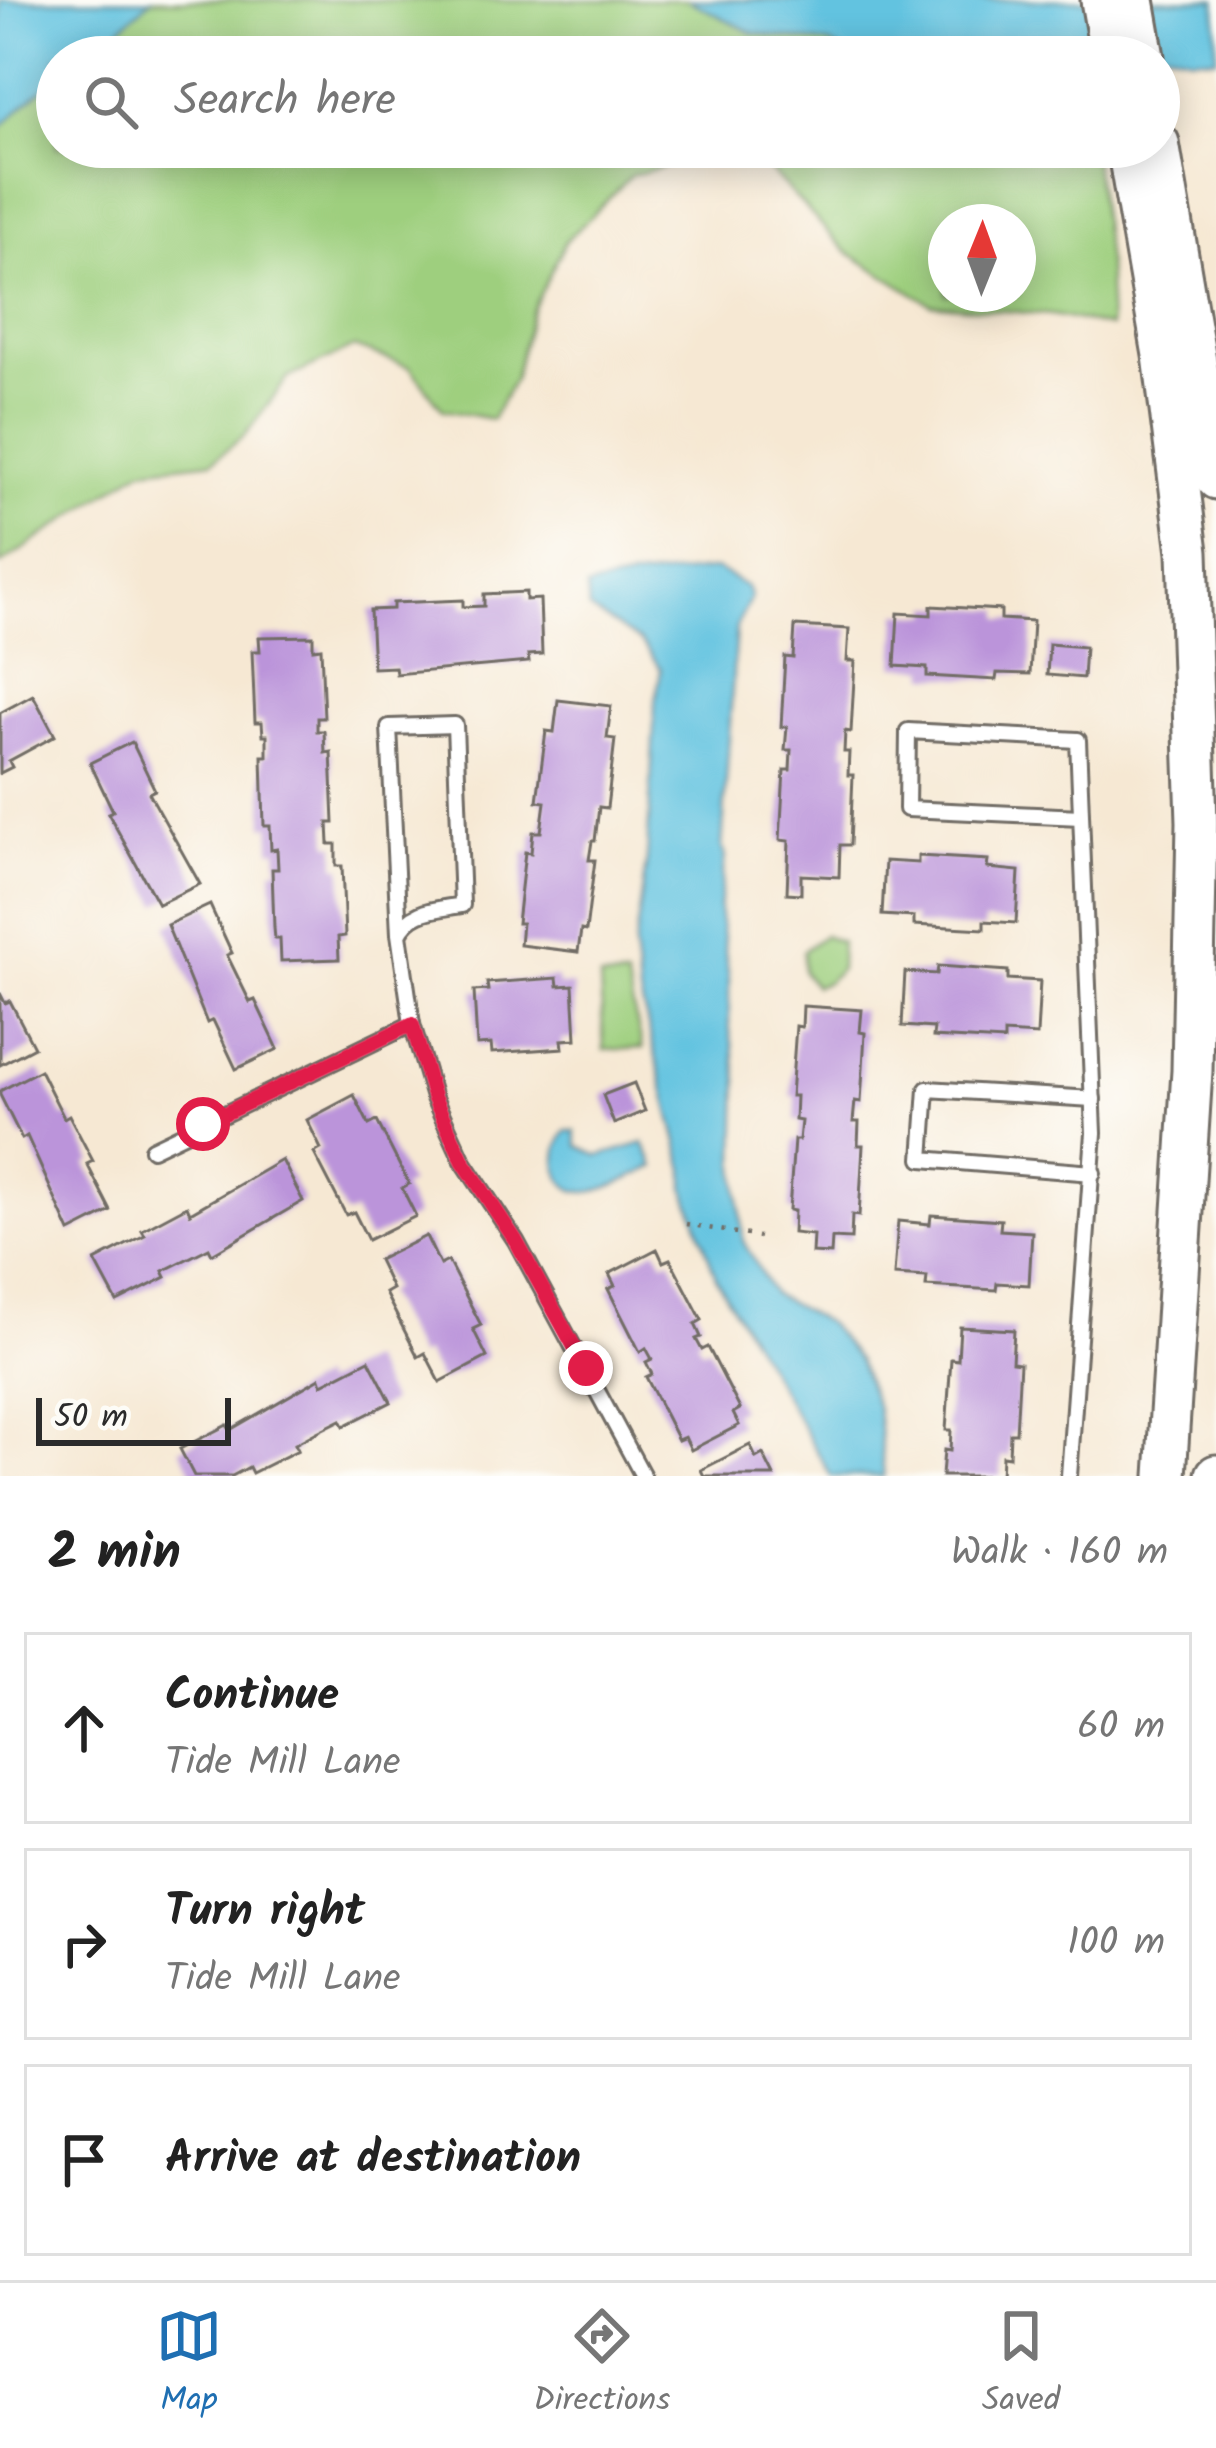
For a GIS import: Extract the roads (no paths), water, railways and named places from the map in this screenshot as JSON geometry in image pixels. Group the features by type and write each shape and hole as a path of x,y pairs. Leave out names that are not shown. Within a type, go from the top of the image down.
{"main road":[{"path":"1101,0 1108,36"},
{"path":"1134,0 1140,36"},
{"path":"1131,168 1163,355 1188,552 1196,800 1192,1072 1166,1476"},
{"path":"1163,168 1216,479"}],"lane":[{"path":"399,934 416,913 462,905 455,724 389,727 399,934 412,1024 434,1098 463,1161 516,1241 643,1476"},
{"path":"1069,1476 1093,1173 1093,1099 1078,740 908,731 907,809 1081,817"},
{"path":"152,1149 412,1024"},
{"path":"1093,1099 928,1089 922,1160 1093,1173"}],"water":[{"path":"0,0 151,0 111,36 36,36 36,95 0,127"},
{"path":"688,0 1216,0 1216,58 1180,54 1180,36 753,33"},
{"path":"716,569 747,587 751,598 736,627 719,909 738,1078 736,1164 743,1241 773,1294 828,1324 858,1360 877,1408 884,1476 831,1476 717,1280 685,1188 685,1170 639,991 634,948 647,858 661,669 641,642 589,609 587,588"},
{"path":"566,1131 575,1131 578,1146 599,1156 644,1143 655,1167 591,1192 568,1187 558,1165"}]}
